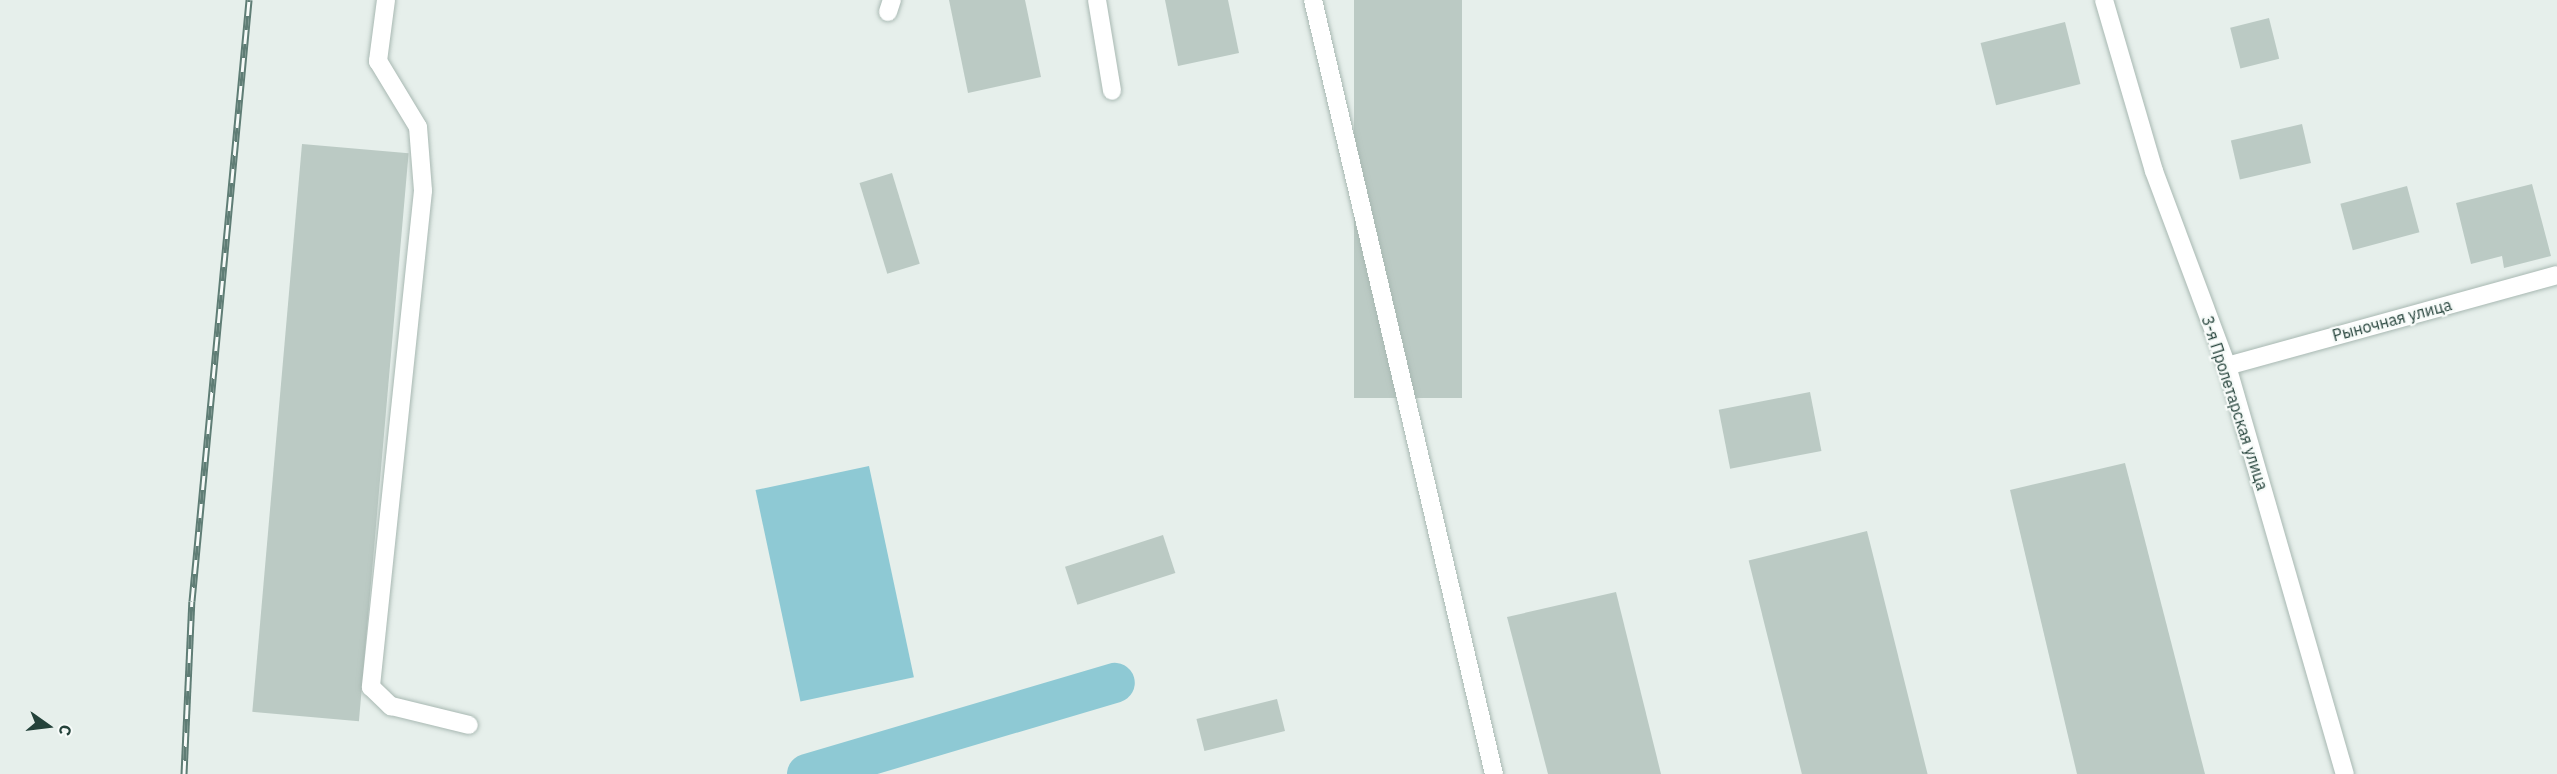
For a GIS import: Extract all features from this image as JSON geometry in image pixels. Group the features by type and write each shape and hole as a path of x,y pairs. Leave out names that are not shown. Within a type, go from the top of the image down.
{"street":[{"path":"386,0 378,61 418,127 423,191 371,687 391,706 469,725"},
{"path":"1097,0 1112,91"},
{"path":"1313,0 1494,774"},
{"name":"3-я Пролетарская улица","path":"2104,0 2154,171 2226,366 2345,774"},
{"name":"Рыночная улица","path":"2226,366 2557,275"}],"water":[{"path":"869,466 914,677 800,701 756,490"}],"building":[{"path":"949,0 1025,0 1041,77 968,93"},
{"path":"1165,0 1228,0 1239,53 1178,66"},
{"path":"1354,0 1462,0 1462,398 1354,398"},
{"path":"2269,18 2279,59 2240,68 2230,28"},
{"path":"2065,22 2080,84 1996,105 1981,43"},
{"path":"2302,124 2311,163 2240,179 2231,140"},
{"path":"302,144 409,153 359,721 252,712"},
{"path":"892,173 920,264 887,274 859,183"},
{"path":"2532,184 2551,256 2504,268 2502,256 2471,264 2456,203"},
{"path":"2407,186 2419,232 2353,250 2340,204"},
{"path":"1810,392 1821,451 1730,469 1719,410"},
{"path":"2125,463 2205,774 2077,774 2010,490"},
{"path":"1867,531 1928,774 1802,774 1749,561"},
{"path":"1163,535 1175,573 1077,605 1065,567"},
{"path":"1616,592 1661,774 1548,774 1507,617"},
{"path":"1277,699 1285,731 1204,751 1196,719"}],"waterway":[{"path":"807,774 1115,683"}],"railway":[{"path":"184,774 192,601 249,0"}]}
